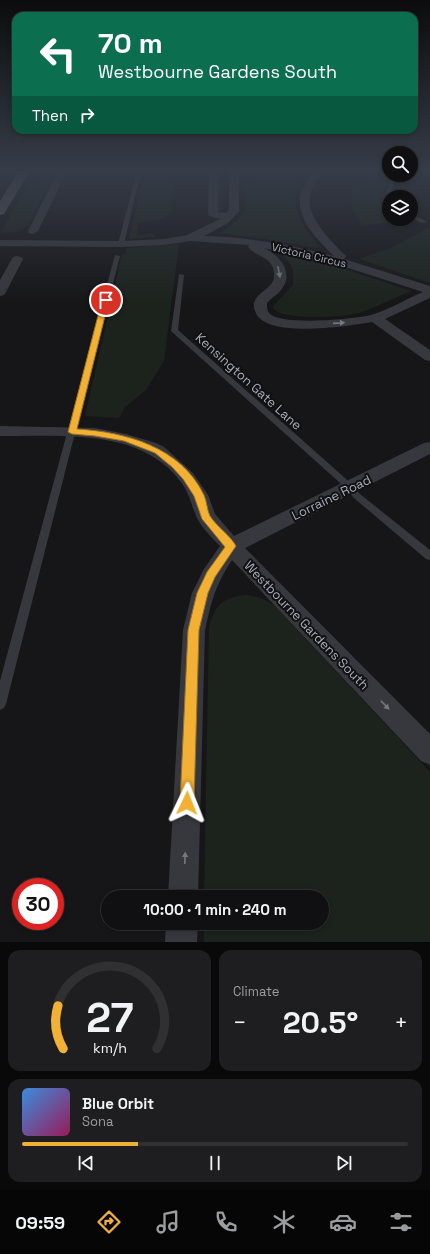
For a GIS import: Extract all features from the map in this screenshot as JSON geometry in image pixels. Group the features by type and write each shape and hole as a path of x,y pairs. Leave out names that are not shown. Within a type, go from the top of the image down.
{"street":[{"path":"33,232 41,215"},
{"path":"218,215 228,217"},
{"path":"308,215 323,240 340,256 337,260"},
{"path":"0,243 143,244 185,239 206,231 228,217"},
{"name":"Victoria Circus","path":"185,239 210,239 283,248 337,260 430,290"},
{"path":"240,242 269,254 279,266 281,273 279,284 260,303 260,308 262,313 267,318 283,324 303,325 347,322 375,318 430,293"},
{"path":"0,292 17,259"},
{"path":"375,318 430,357"},
{"name":"Westbourne Gardens South","path":"0,431 95,433 126,439 158,451 187,477 199,496 206,517 231,546 430,752"},
{"name":"Lorraine Road","path":"231,546 430,447"},
{"path":"183,890 194,630 202,593 211,575 231,546"},
{"path":"182,930 182,942"}],"lane":[{"path":"121,244 128,215"},
{"path":"418,219 424,222"},
{"path":"0,704 117,256"},
{"name":"Kensington Gate Lane","path":"181,276 174,331 350,488"},
{"path":"350,488 357,496 430,556"}],"shaded area":[{"path":"10,215 34,215 28,226 17,232 0,233"},
{"path":"135,215 167,215 158,220 137,223 138,235 152,233 155,237 129,239"},
{"path":"242,215 299,215 306,229 320,247 316,248 220,233 238,221"},
{"path":"356,215 382,215 382,223 363,225"},
{"path":"430,227 430,283 359,259 390,248"},
{"path":"179,244 164,361 146,390 125,407 119,418 85,416 122,254 125,254 127,248"},
{"path":"276,250 324,262 411,291 375,307 354,314 324,317 287,315 278,312 273,308 274,305 293,285 293,273 289,261"},
{"path":"247,595 261,598 274,605 430,772 430,942 204,942 204,930 329,930 329,890 204,890 209,628 217,608 226,600"}],"route":[{"path":"106,300 72,432 95,433 126,439 158,451 187,477 199,496 206,517 231,546 219,562 202,593 194,630 187,803"}]}
